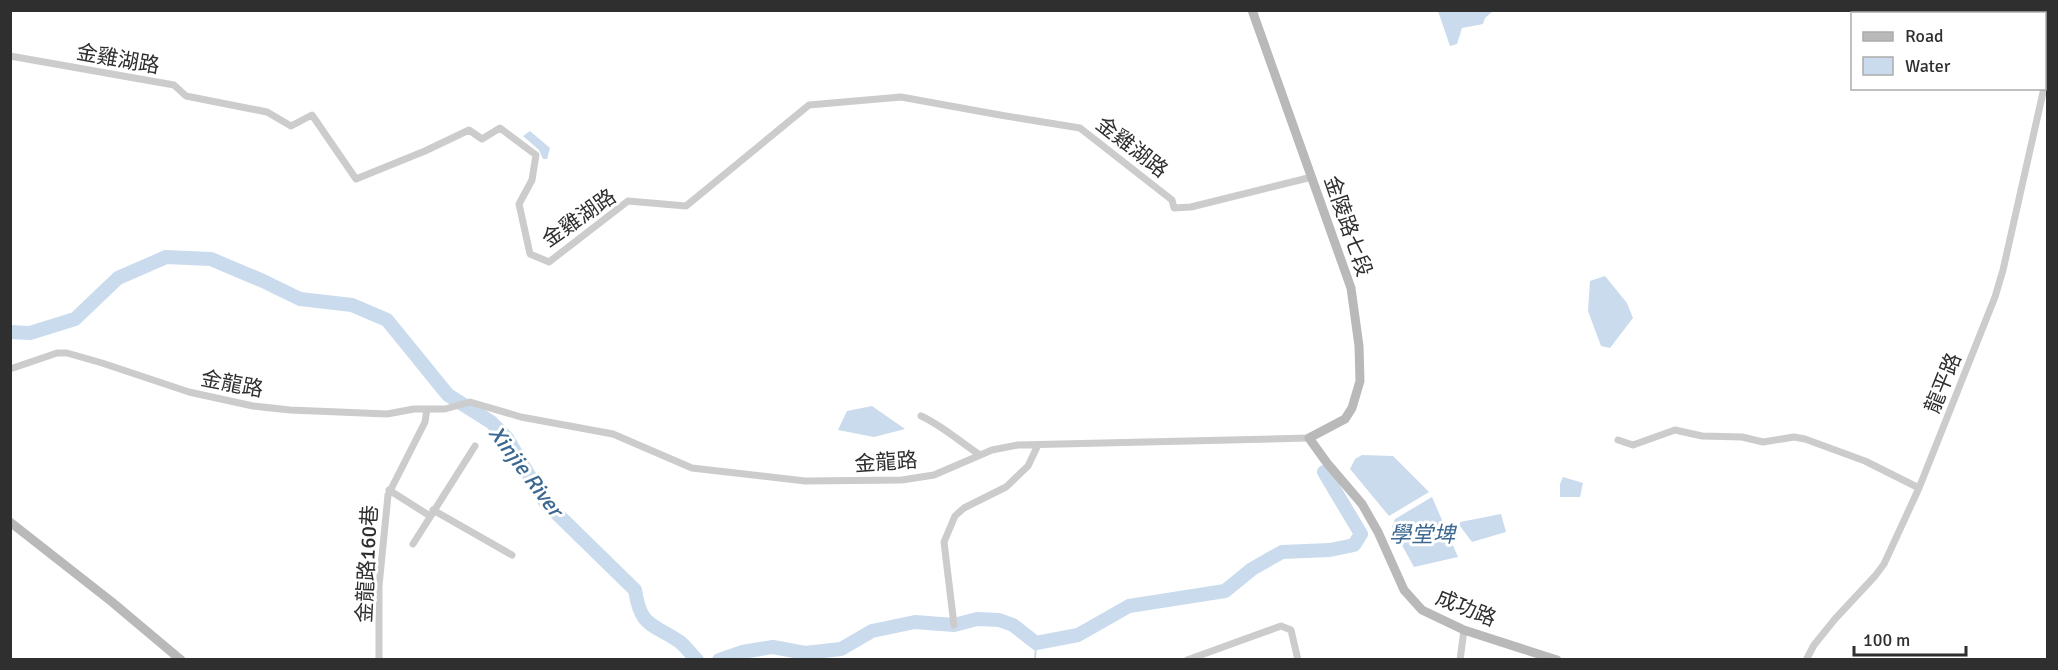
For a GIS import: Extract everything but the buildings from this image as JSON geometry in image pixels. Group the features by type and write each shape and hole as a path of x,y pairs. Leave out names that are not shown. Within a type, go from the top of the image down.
{"street":[{"name":"金陵路七段","path":"1252,10 1351,288 1359,346 1360,373 1357,396 1345,419 1309,438"},
{"name":"金雞湖路","path":"10,56 174,85 186,96 267,112 291,126 312,115 356,179 469,130 482,139 500,129 536,155 532,180 519,204 530,254 549,262 628,201 686,206 809,105 901,97 1000,116 1080,128 1172,200 1174,208 1191,207 1312,177"},
{"name":"龍平路","path":"1806,660 1814,645 1835,619 1884,564 1919,488 1995,297 2044,90"},
{"name":"金龍路","path":"10,369 57,353 67,353 189,392 254,406 290,410 387,414 455,406 470,402 521,417 613,434 692,468 805,481 903,480 934,475 992,450 1038,445 1309,438"},
{"name":"金龍路160巷","path":"378,660 382,535 389,490 425,422 427,409"},
{"path":"921,416 941,425 980,455"},
{"path":"1618,440 1633,445 1675,430 1702,436 1742,437 1763,442 1794,437 1805,438 1865,461 1919,488"},
{"name":"成功路","path":"1309,438 1362,504 1378,532 1396,574 1412,601 1422,610 1434,618 1464,630 1557,660"},
{"path":"954,625 944,542 955,516 964,508 1006,487 1028,466 1038,445"},
{"path":"413,544 475,446"},
{"path":"389,490 512,555"},
{"path":"10,522 112,602 181,660"},
{"path":"1187,660 1281,626 1291,630 1298,660"},
{"path":"1460,660 1464,630"}],"water":[{"path":"1438,10 1493,11 1485,18 1483,24 1462,28 1457,44 1450,46"},
{"path":"530,131 550,148 547,159 543,159 539,150 523,136"},
{"path":"1605,276 1627,303 1633,318 1610,348 1601,346 1588,311 1590,281"},
{"path":"872,406 905,429 874,437 838,430 847,411"},
{"path":"1362,455 1393,456 1429,492 1389,516 1350,469 1355,459"},
{"path":"1563,477 1583,483 1580,497 1560,497 1560,484"},
{"name":"學堂埤","path":"1432,497 1458,557 1414,567 1392,527 1395,519"},
{"path":"1501,514 1506,532 1472,542 1460,526 1460,522"}],"waterway":[{"name":"Xinjie River","path":"10,332 30,333 75,319 118,278 166,257 211,259 300,299 352,305 387,320 448,395 491,422 507,438 545,502 635,590 645,619 680,642 697,660"},
{"path":"719,660 742,652 773,647 805,653 841,649 872,631 915,622 954,625 977,619 999,620 1013,625 1036,643 1078,635 1129,606 1225,591 1252,569 1282,552 1330,550 1354,545 1361,534 1324,472"},
{"path":"1035,660 1036,643"}]}
